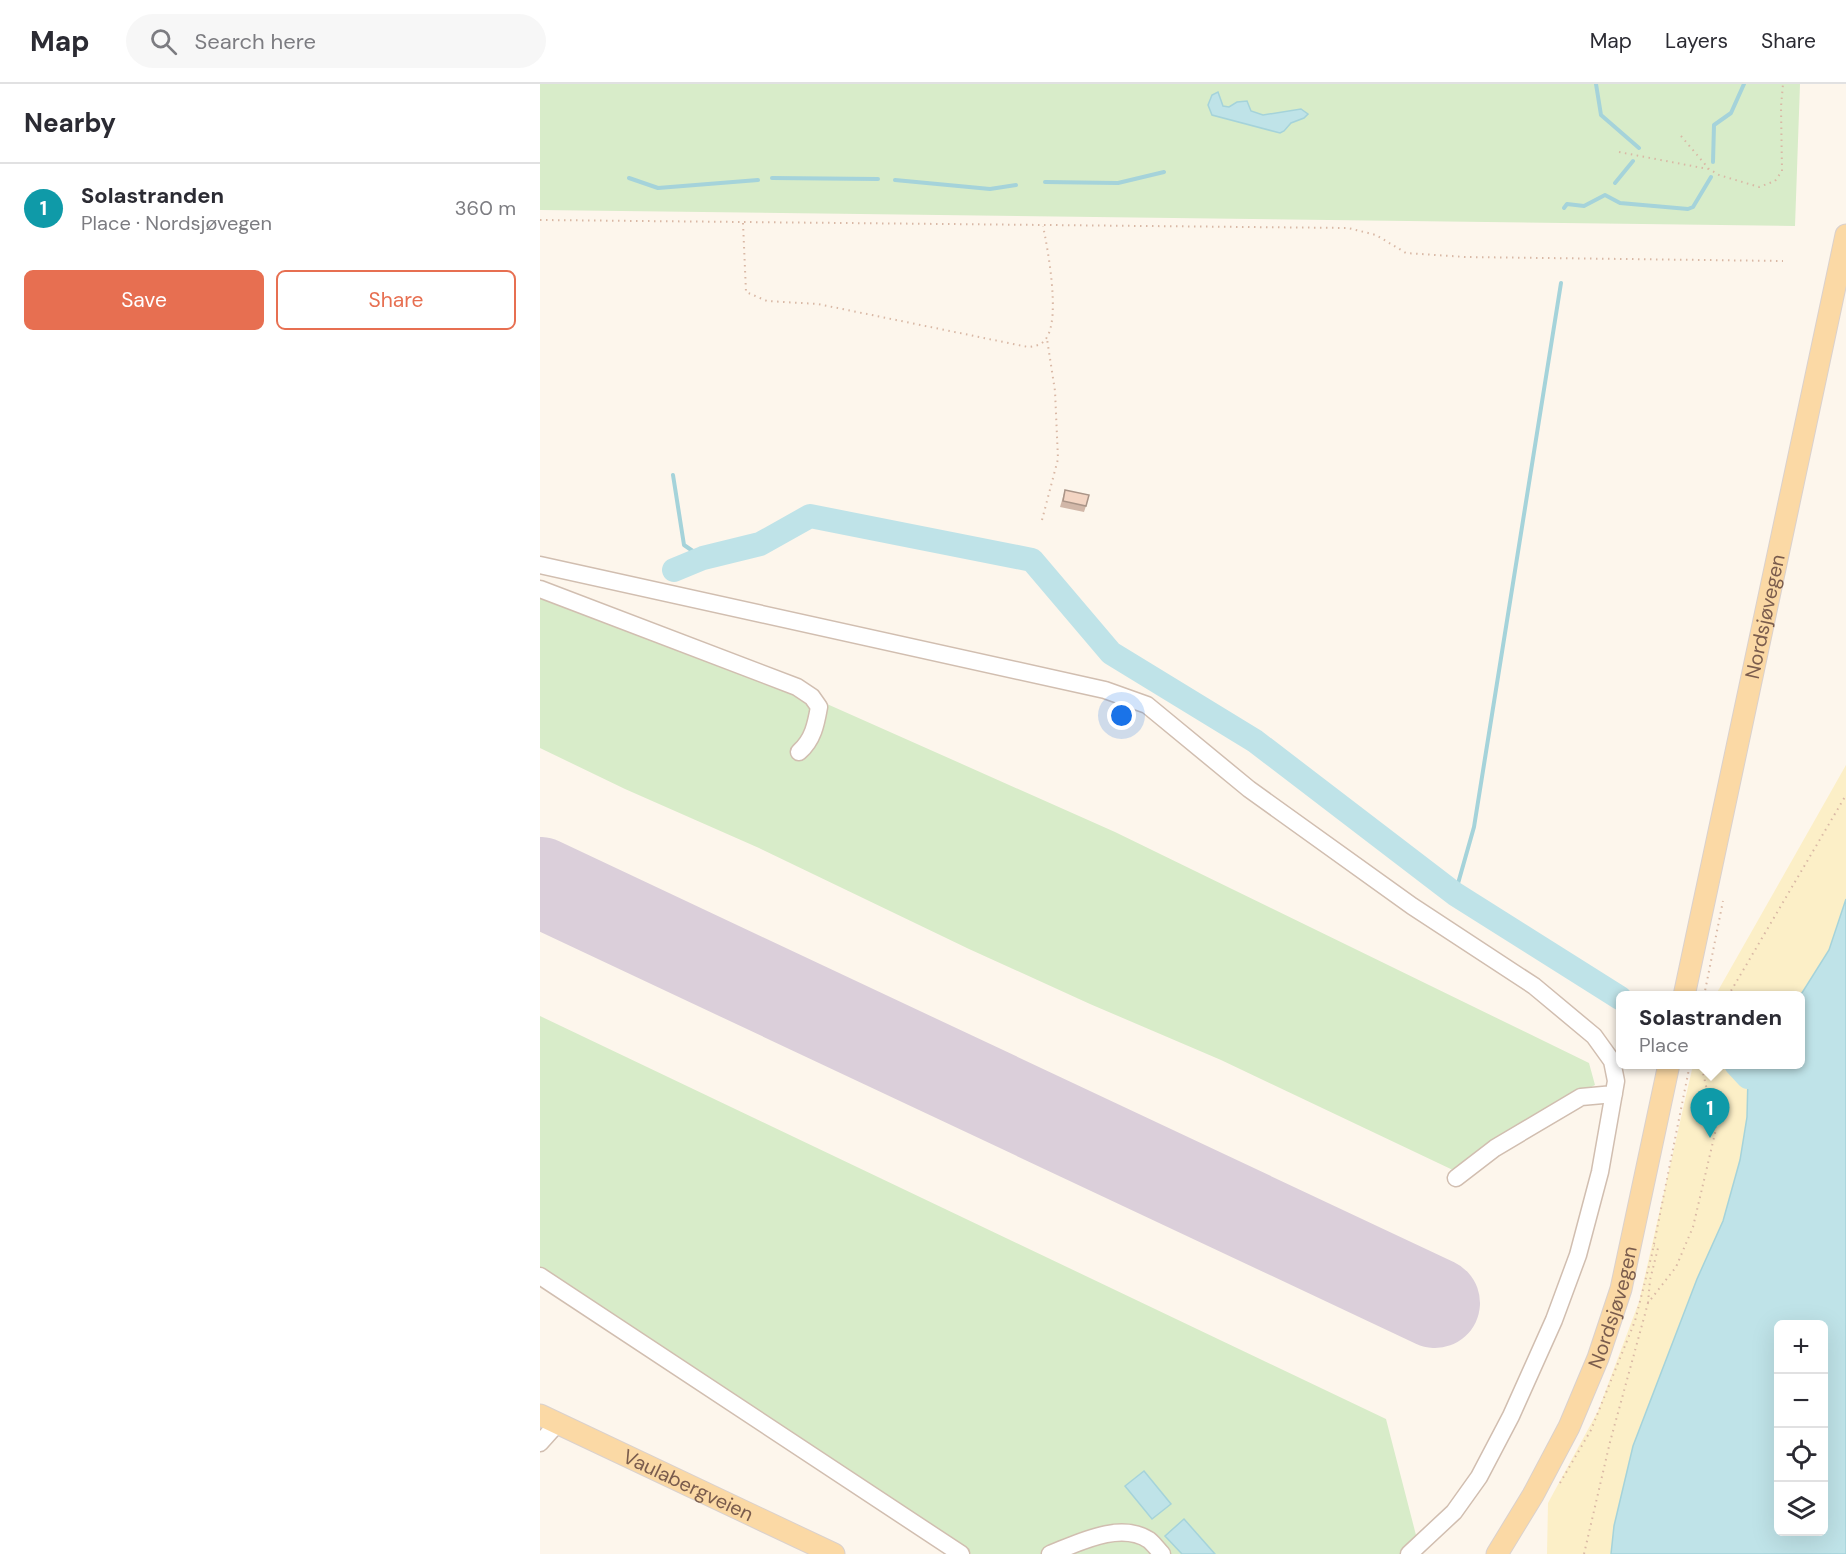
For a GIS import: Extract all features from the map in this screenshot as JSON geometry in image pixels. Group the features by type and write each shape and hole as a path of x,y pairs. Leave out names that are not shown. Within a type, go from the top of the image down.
{"main road":[{"name":"Nordsjøvegen","path":"1685,991 1846,235"},
{"name":"Nordsjøvegen","path":"1497,1554 1533,1495 1569,1427 1598,1358 1621,1289 1668,1069"},
{"name":"Vaulabergveien","path":"549,1419 834,1554"},
{"name":"Nordsjøvegen","path":"1485,1554 1510,1531"}],"lane":[{"path":"540,565 1105,690 1148,705 1249,789 1412,906 1534,986 1594,1036 1612,1061 1616,1081 1597,1183 1578,1255 1554,1320 1511,1416 1479,1477 1454,1512 1409,1554"},
{"path":"540,589 797,687 812,697 819,707 807,746 799,752"},
{"path":"1456,1178 1495,1148 1581,1097 1614,1094"},
{"path":"540,1276 961,1554"},
{"path":"540,1443 549,1419"},
{"path":"1050,1554 1098,1535 1133,1533 1150,1541 1162,1554"}],"path":[{"path":"1681,136 1709,169 1719,175 1759,187 1776,182 1782,171 1783,84"},
{"path":"1619,152 1709,169"},
{"path":"540,220 1348,228 1376,235 1406,253 1477,257 1783,261"},
{"path":"743,222 746,292 767,301 818,304 1010,345 1035,346 1047,339"},
{"path":"1041,520 1058,459 1054,391 1047,339 1052,318 1052,303 1048,251 1043,226"},
{"path":"1731,991 1846,795"},
{"path":"1648,1304 1676,1267 1692,1227 1716,1129 1702,1069"},
{"path":"1584,1554 1610,1442 1648,1304 1650,1280 1658,1248 1653,1245"}],"green space":[{"path":"540,84 1800,84 1795,226 540,210"},
{"path":"540,597 600,621 800,692 1115,832 1589,1063 1595,1085 1564,1101 1455,1171 1221,1060 969,949 759,848 625,789 540,748"},
{"path":"540,1016 1386,1419 1417,1539 1401,1554 971,1554 952,1544 540,1270"}],"sand":[{"path":"1846,765 1846,899 1829,950 1803,991 1718,991"},
{"path":"1692,1069 1753,1069 1748,1077 1747,1117 1740,1160 1723,1221 1697,1279 1633,1446 1614,1526 1611,1554 1547,1554 1548,1503 1598,1411 1639,1302"}],"water":[{"path":"1218,92 1223,106 1229,107 1237,102 1247,101 1251,111 1263,115 1301,109 1308,114 1291,123 1280,133 1212,115 1208,105 1212,95"},
{"path":"1846,899 1846,1554 1611,1554 1614,1526 1633,1446 1697,1279 1723,1221 1740,1160 1747,1117 1748,1077 1753,1069 1805,1069 1805,991 1803,991 1829,950"},
{"path":"1144,1471 1171,1504 1152,1519 1125,1486"},
{"path":"1184,1519 1215,1554 1182,1554 1165,1536"}],"building":[{"path":"1065,490 1089,495 1086,506 1063,501"}],"waterway":[{"path":"1596,84 1601,115 1639,148"},
{"path":"1713,162 1714,125 1731,113 1744,84"},
{"path":"1615,183 1633,161"},
{"path":"1045,182 1118,183 1164,172"},
{"path":"1564,208 1567,204 1584,206 1605,195 1620,203 1688,209 1693,207 1711,177"},
{"path":"629,178 658,188 758,180"},
{"path":"772,178 878,179"},
{"path":"895,180 990,189 1016,185"},
{"path":"1455,894 1474,827 1561,283"},
{"path":"673,475 684,545 703,558"},
{"path":"674,570 703,558 760,544 810,516 1032,560 1111,653 1255,741 1455,894 1616,995"},
{"path":"1741,1069 1748,1077"}],"runway":[{"path":"540,882 1435,1303"}],"place":[{"name":"Solastranden","path":"1710,1138"}]}
